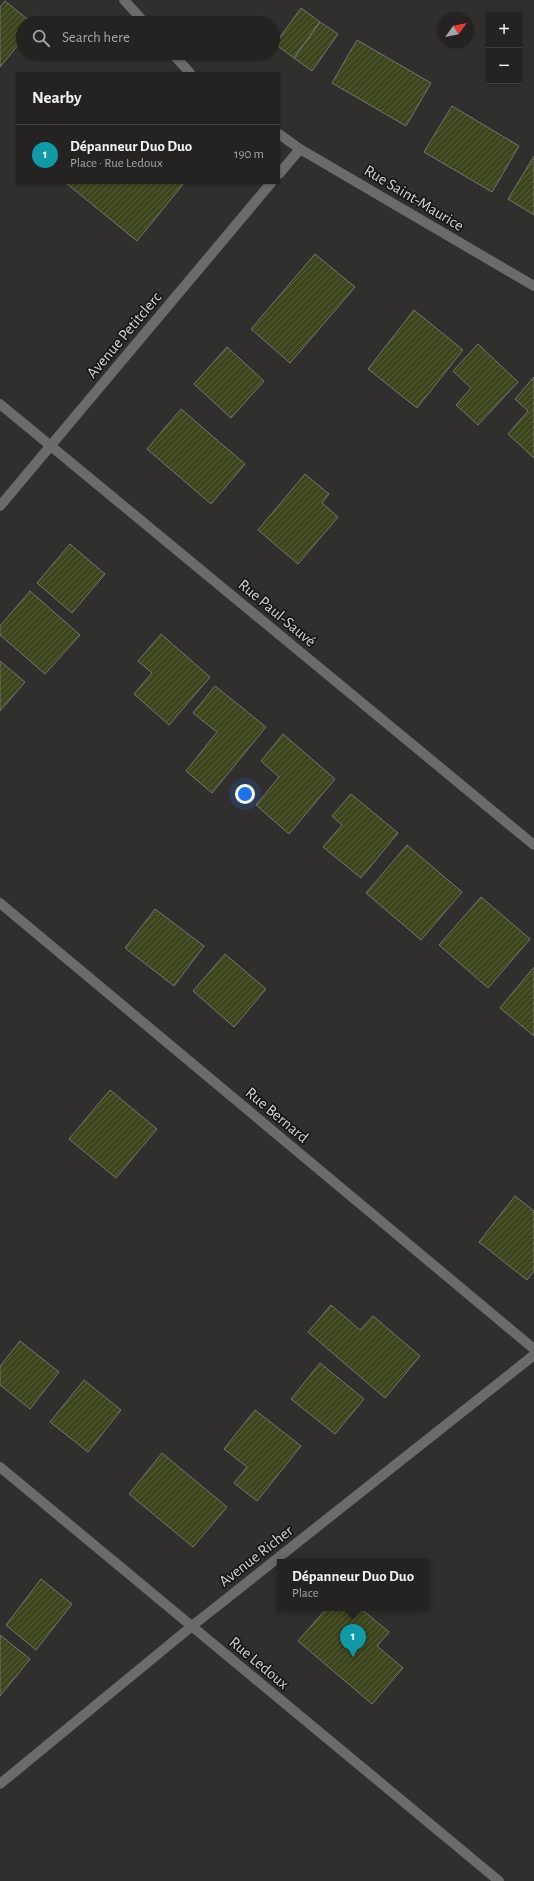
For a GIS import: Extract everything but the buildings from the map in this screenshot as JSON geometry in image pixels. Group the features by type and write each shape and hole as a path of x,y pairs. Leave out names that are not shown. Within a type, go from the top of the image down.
{"street":[{"path":"124,0 139,16"},
{"path":"178,60 189,72"},
{"name":"Rue Saint-Maurice","path":"280,135 300,149 534,286"},
{"path":"280,173 300,149"},
{"name":"Avenue Petitclerc","path":"0,506 270,184"},
{"name":"Rue Paul-Sauvé","path":"0,404 534,845"},
{"name":"Rue Bernard","path":"0,903 534,1349"},
{"name":"Avenue Richer","path":"0,1784 192,1626 534,1355"},
{"name":"Rue Ledoux","path":"0,1467 499,1881"}],"place":[{"name":"Dépanneur Duo Duo","path":"353,1657"}]}
